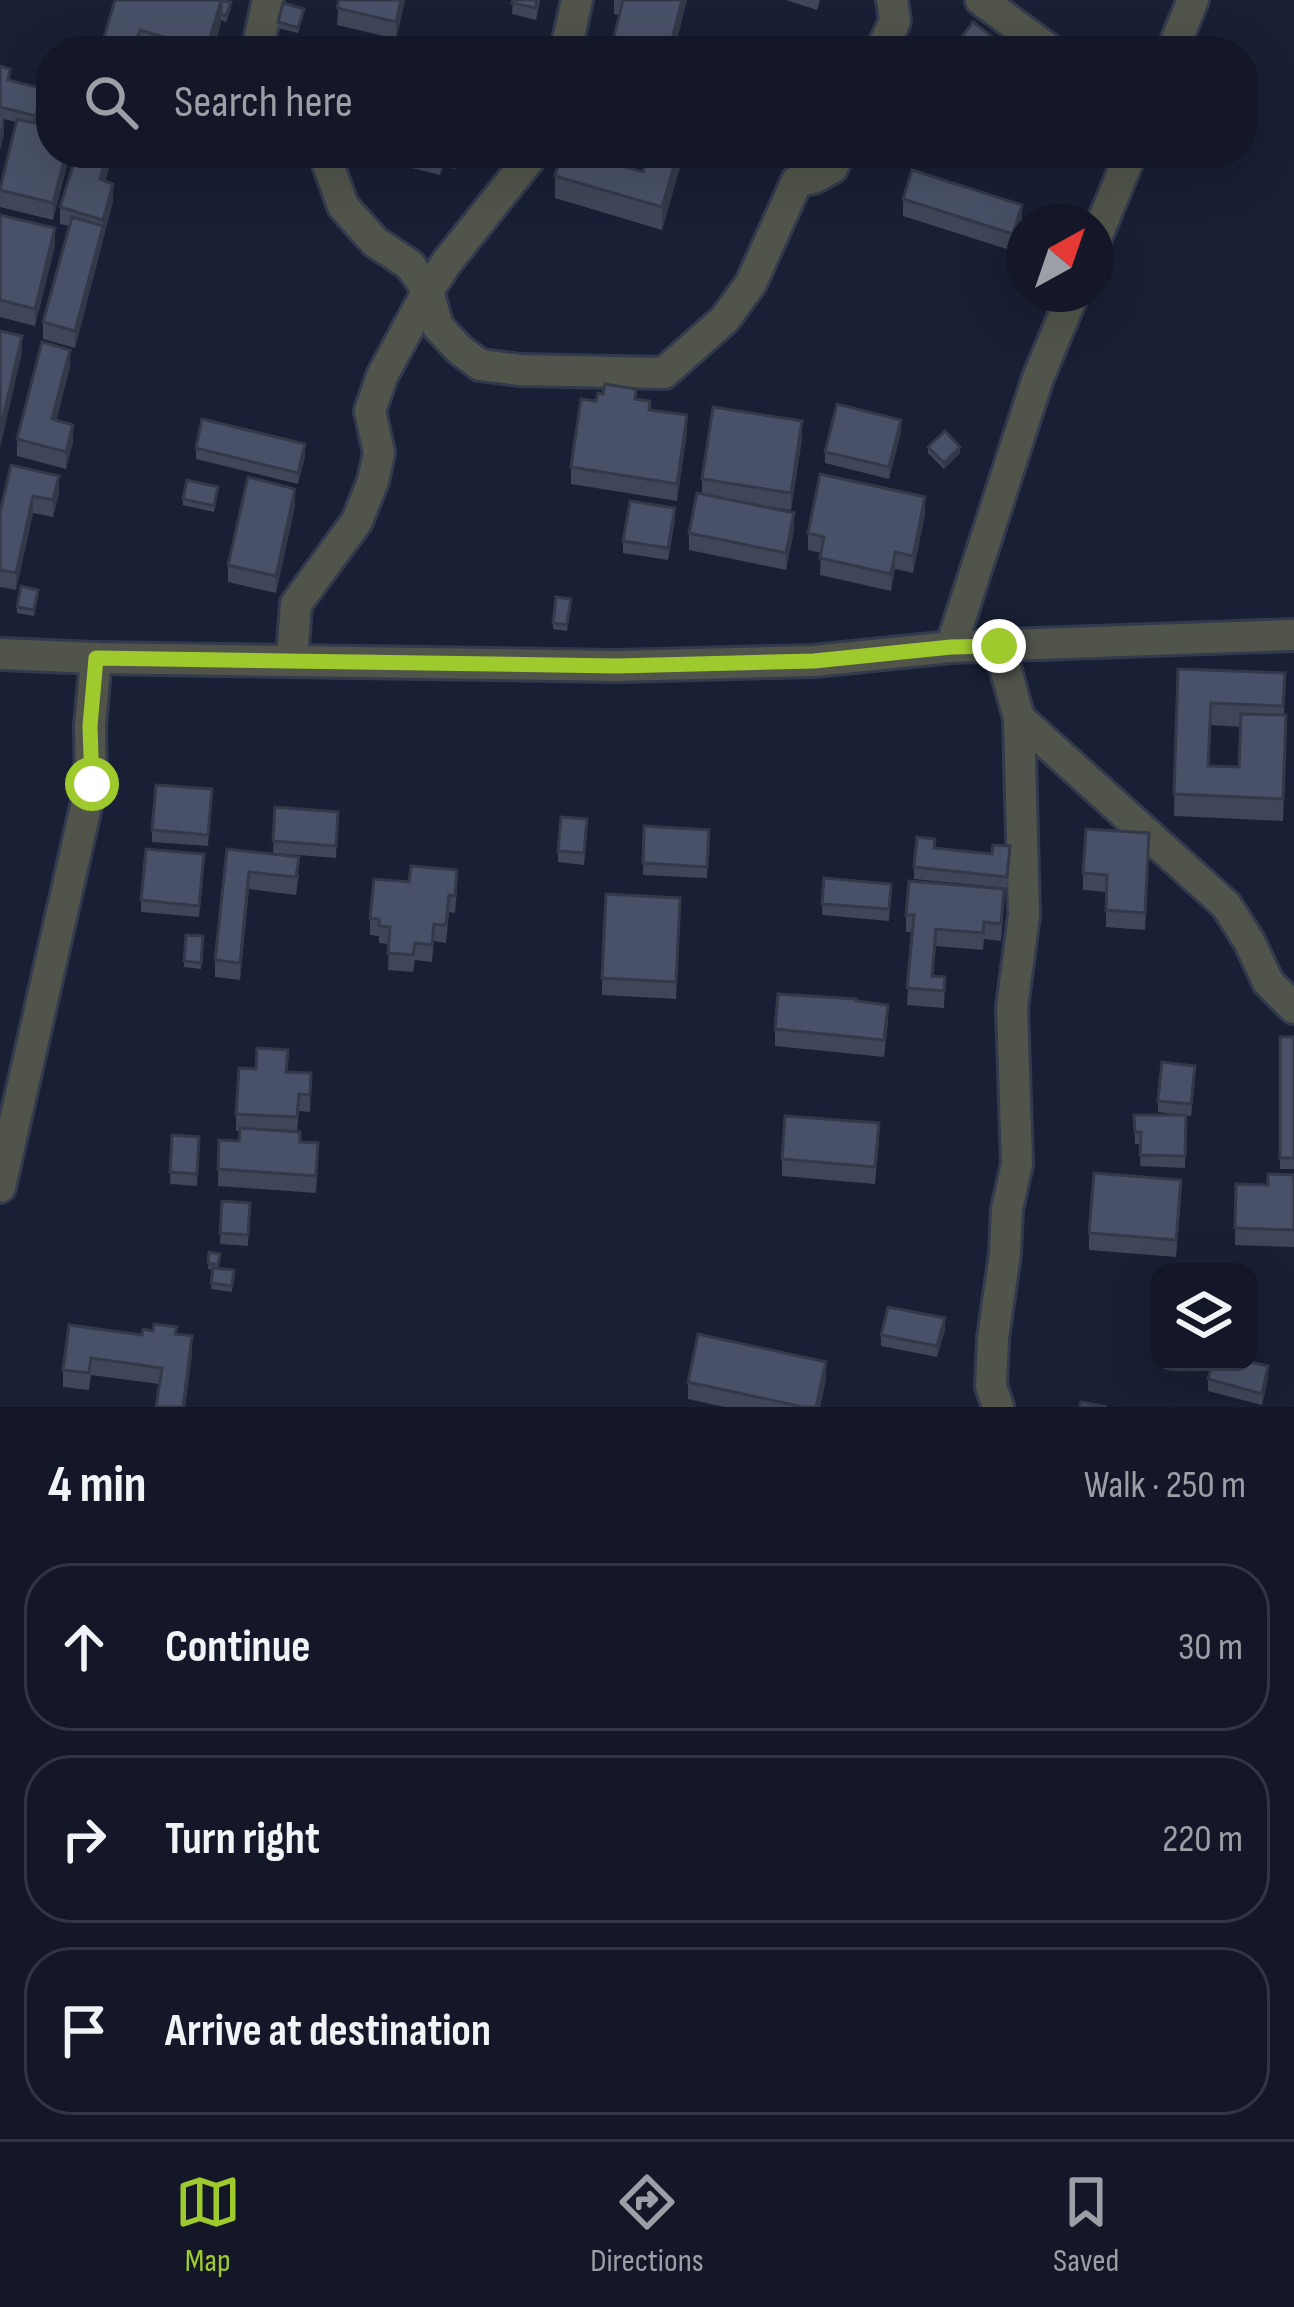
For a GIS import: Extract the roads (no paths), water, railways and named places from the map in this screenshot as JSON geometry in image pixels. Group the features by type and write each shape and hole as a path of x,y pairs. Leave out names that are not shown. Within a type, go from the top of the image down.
{"street":[{"path":"569,36 577,0"},
{"path":"888,36 895,21 892,0"},
{"path":"981,0 1030,36"},
{"path":"1178,36 1193,0"},
{"path":"257,36 258,3"},
{"path":"329,168 343,206 375,242 410,266 428,291 438,327 480,365 664,374 724,319 751,283 797,181 832,168"},
{"path":"292,659 296,604 357,521 373,481 380,453 370,412 382,376 447,262 522,168"},
{"path":"1110,204 1125,168"},
{"path":"951,647 1038,378 1066,312"},
{"path":"0,654 617,666 814,661 951,647 1294,635"},
{"path":"998,1407 991,1387 993,1338 1007,1209 1018,1164 1012,1006 1024,915 1019,718 999,646"},
{"path":"0,1187 92,784 90,726 96,658"},
{"path":"1019,718 1226,905 1268,982 1294,1008"}]}
